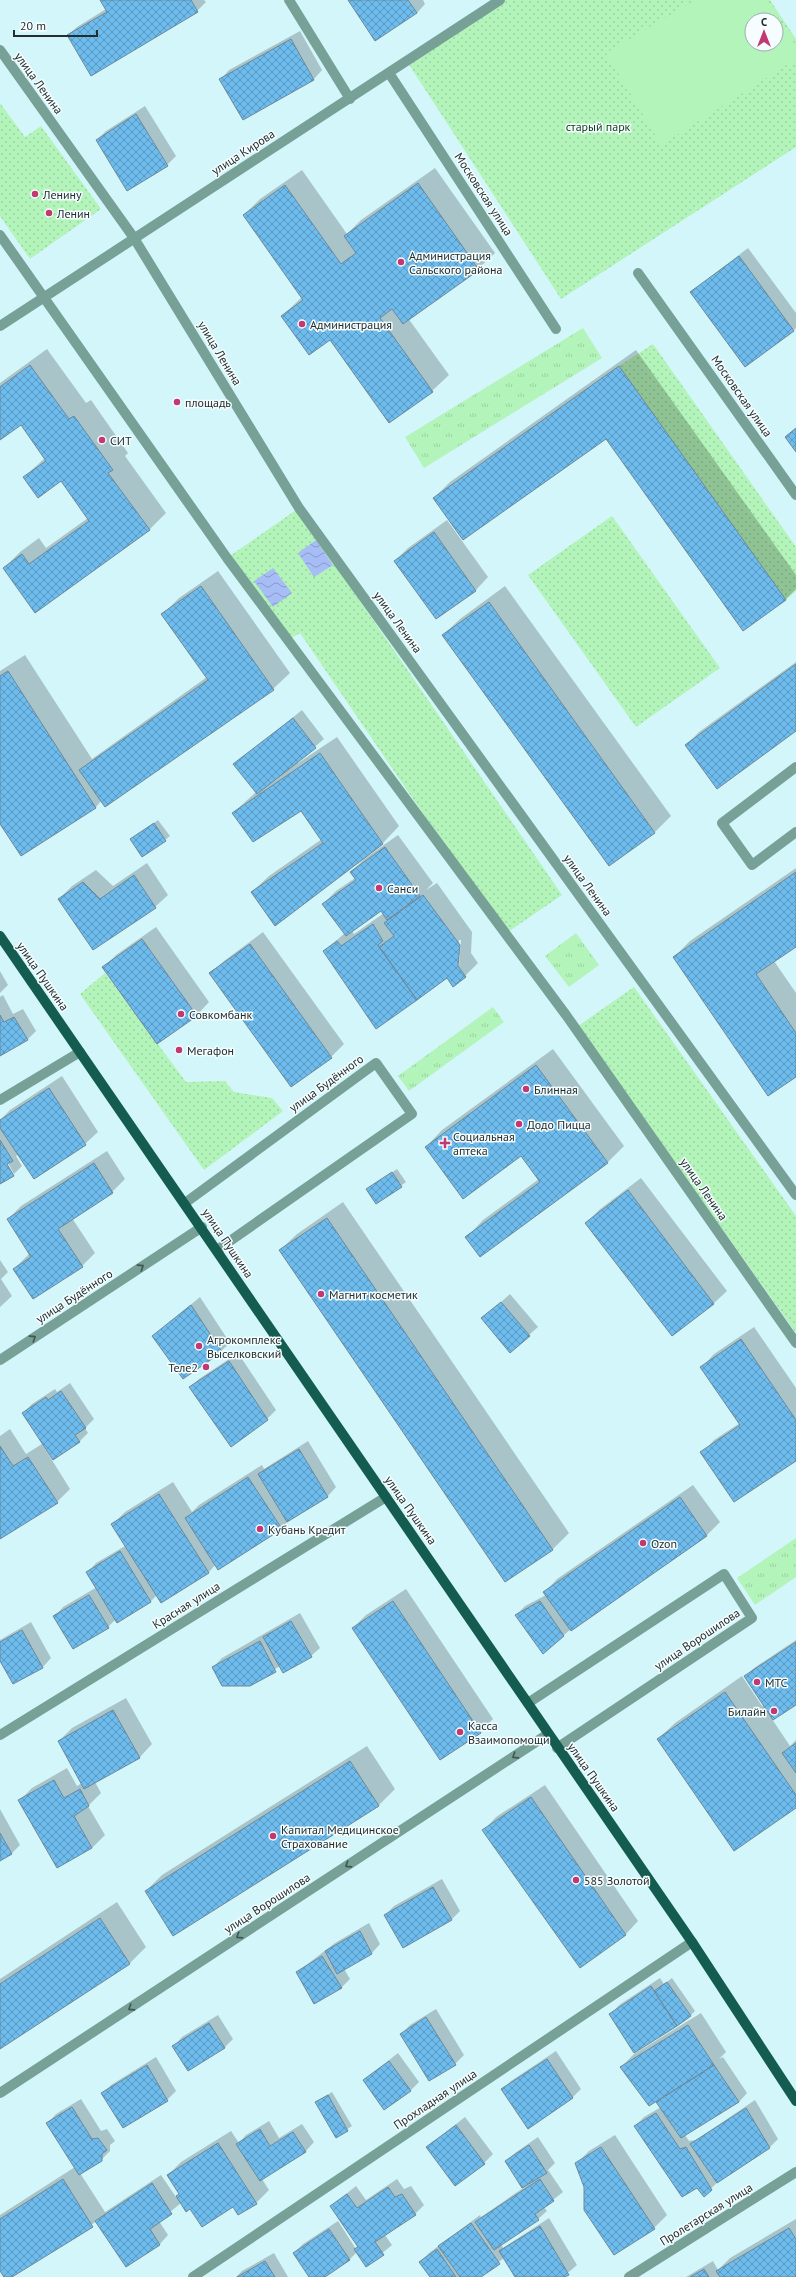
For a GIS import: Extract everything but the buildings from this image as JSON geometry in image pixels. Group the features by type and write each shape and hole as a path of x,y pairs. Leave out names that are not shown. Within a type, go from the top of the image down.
{"main road":[{"name":"улица Пушкина","path":"0,936 202,1227 528,1703 557,1748 692,1942 796,2101"}],"street":[{"path":"290,0 350,99"},
{"name":"улица Кирова","path":"0,326 500,0"},
{"name":"улица Ленина","path":"0,50 134,238 300,508 796,1196"},
{"name":"Московская улица","path":"389,73 556,329"},
{"name":"улица Ленина","path":"0,235 227,558 566,1015 796,1343"},
{"name":"Московская улица","path":"638,273 796,495"},
{"path":"796,767 722,823 752,865 796,832"},
{"path":"0,1100 80,1052"},
{"name":"улица Будённого","path":"185,1203 376,1063 412,1114 217,1250"},
{"name":"улица Будённого","path":"0,1360 202,1227"},
{"name":"Красная улица","path":"0,1735 386,1497"},
{"name":"улица Ворошилова","path":"528,1703 724,1574 752,1618 557,1748"},
{"name":"улица Ворошилова","path":"0,2093 548,1734"},
{"name":"Прохладная улица","path":"193,2277 692,1942"},
{"name":"Пролетарская улица","path":"629,2277 796,2172"}],"green space":[{"name":"старый парк","path":"506,0 770,0 778,12 744,12 744,52 784,52 784,21 796,39 796,147 561,299 408,63"},
{"path":"695,0 767,0 775,12 744,12 744,52 784,52 784,27 796,46 796,59 661,145 606,53"},
{"path":"0,103 25,137 41,126 101,209 30,259 0,216"},
{"path":"583,328 602,358 424,468 405,437"},
{"path":"653,344 796,547 796,591 786,600 619,366"},
{"path":"299,508 345,579 562,895 505,934 300,633 287,641 227,558"},
{"path":"612,516 720,668 636,727 528,575"},
{"path":"576,933 599,965 569,987 545,956"},
{"path":"105,973 186,1082 225,1081 234,1092 272,1098 283,1111 204,1170 80,994"},
{"path":"634,987 796,1216 796,1333 578,1026"},
{"path":"493,1007 504,1022 409,1091 398,1076"},
{"path":"796,1538 796,1577 755,1605 737,1578"}],"water":[{"path":"316,540 333,565 314,577 298,553"},
{"path":"273,568 292,593 273,607 254,581"}],"place":[{"name":"Ленину","path":"35,194"},
{"name":"Ленин","path":"49,213"},
{"name":"Администрация Сальского района","path":"401,262"},
{"name":"Администрация","path":"302,324"},
{"name":"площадь","path":"177,402"},
{"name":"СИТ","path":"102,440"},
{"name":"Санси","path":"379,888"},
{"name":"Совкомбанк","path":"181,1014"},
{"name":"Мегафон","path":"179,1050"},
{"name":"Блинная","path":"526,1089"},
{"name":"Додо Пицца","path":"519,1124"},
{"name":"Социальная аптека","path":"445,1143"},
{"name":"Магнит косметик","path":"321,1294"},
{"name":"Агрокомплекс Выселковский","path":"199,1346"},
{"name":"Теле2","path":"206,1367"},
{"name":"Кубань Кредит","path":"260,1529"},
{"name":"Ozon","path":"643,1543"},
{"name":"МТС","path":"757,1682"},
{"name":"Билайн","path":"774,1711"},
{"name":"Касса Взаимопомощи","path":"460,1732"},
{"name":"Капитал Медицинское Страхование","path":"273,1836"},
{"name":"585 Золотой","path":"576,1880"}]}
